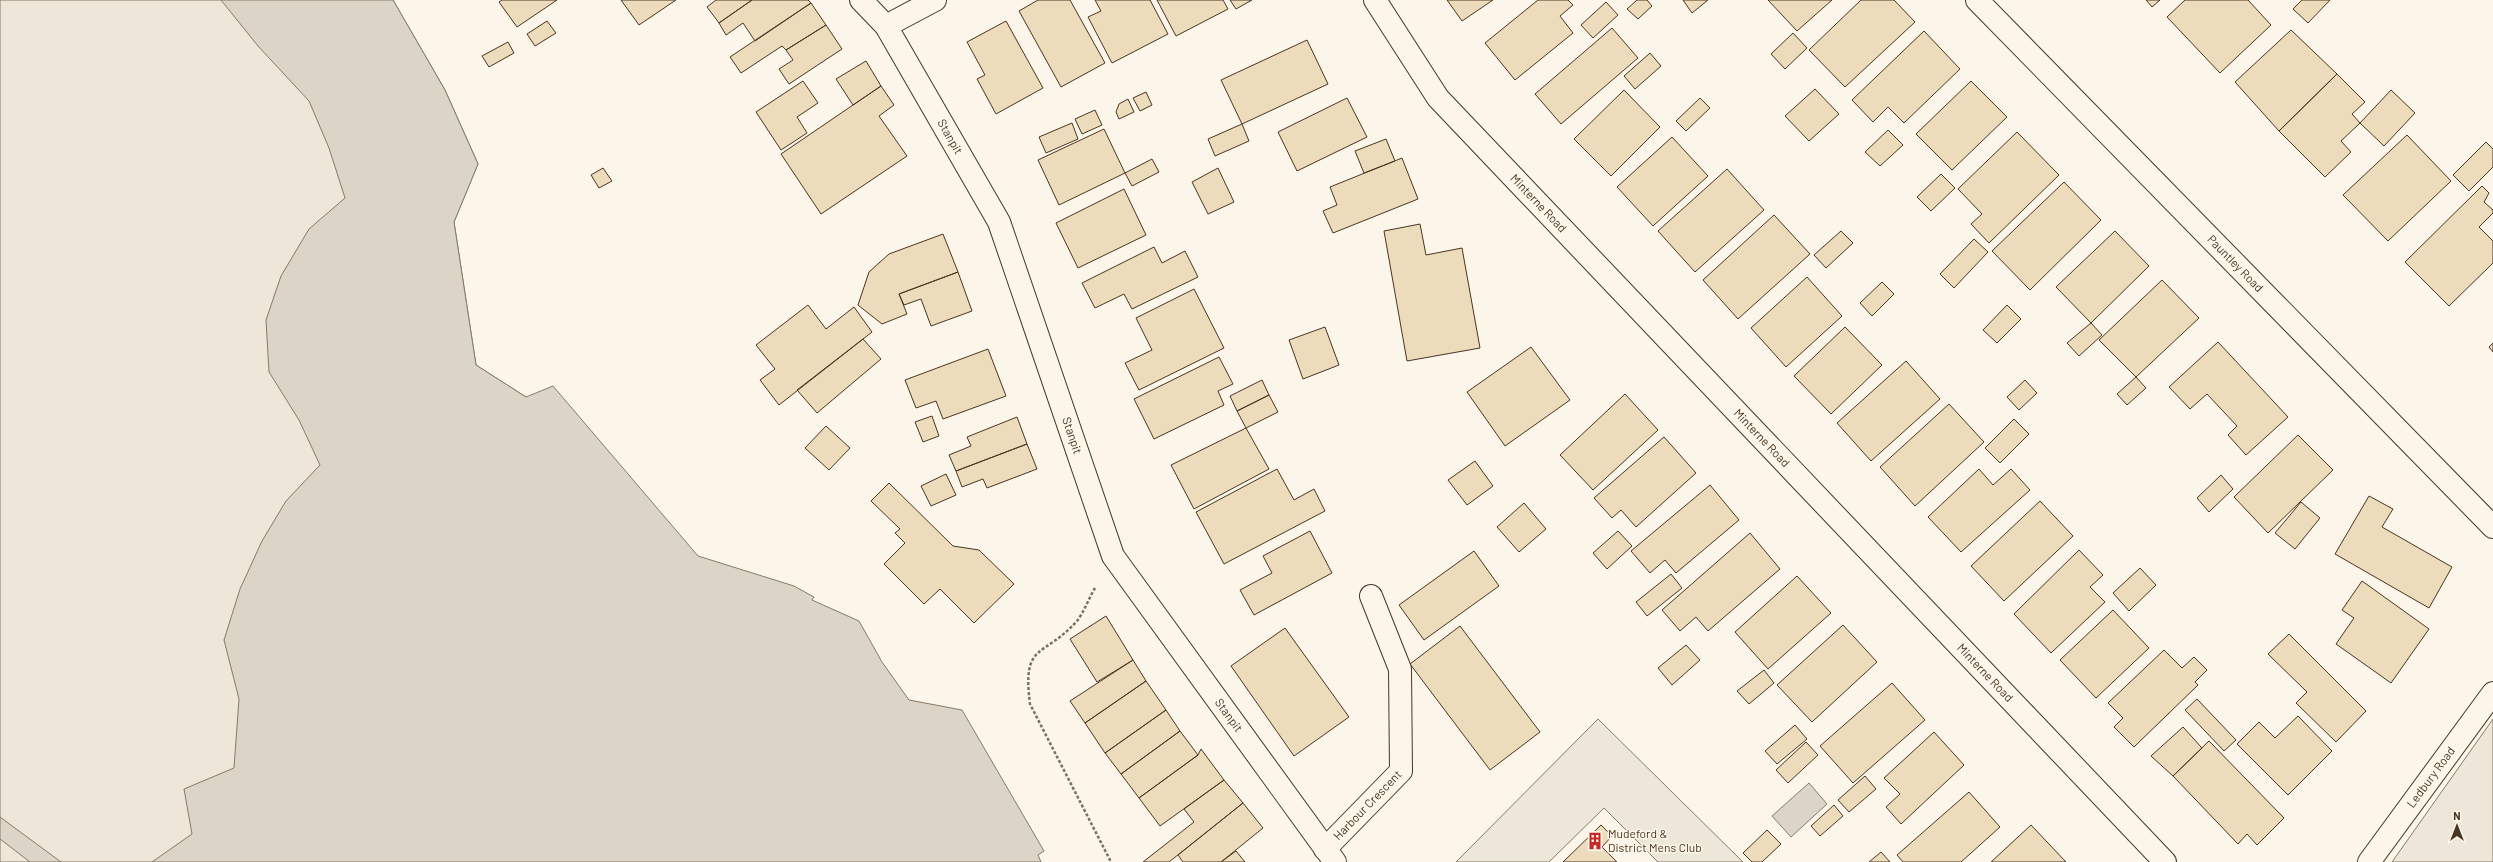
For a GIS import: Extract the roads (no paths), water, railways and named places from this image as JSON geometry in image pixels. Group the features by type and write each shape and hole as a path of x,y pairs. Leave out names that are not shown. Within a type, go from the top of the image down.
{"street":[{"name":"Stanpit","path":"861,0 886,26 999,222 1113,556 1330,855"},
{"path":"886,26 935,0"},
{"name":"Minterne Road","path":"1375,0 1438,98 2165,862"},
{"name":"Pauntley Road","path":"1977,0 2493,527"},
{"name":"Harbour Crescent","path":"1330,855 1401,771 1400,669 1371,596"},
{"name":"Ledbury Road","path":"2369,862 2493,693"}],"place":[{"name":"Mudeford & District Mens Club","path":"1595,841"}]}
